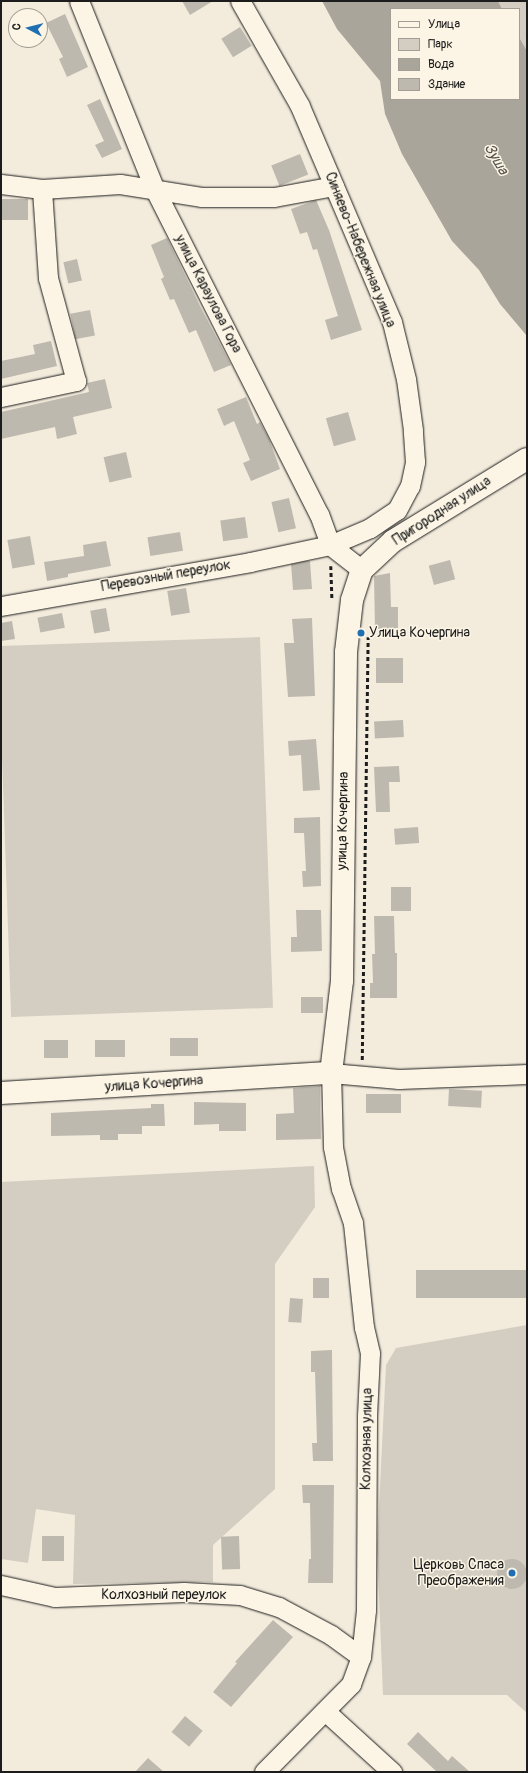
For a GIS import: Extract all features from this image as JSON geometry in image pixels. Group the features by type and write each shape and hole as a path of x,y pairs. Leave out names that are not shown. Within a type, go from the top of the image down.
{"main road":[{"name":"Пригородная улица","path":"362,570 393,541 500,474 527,459"},
{"name":"улица Кочергина","path":"1,1093 331,1073 342,981 347,635 352,600 362,570"}],"street":[{"name":"улица Караулова Гора","path":"79,1 155,190 312,500 330,545"},
{"name":"Синяево-Набережная улица","path":"240,1 300,106 392,322 406,379 415,462 410,486 397,510 370,528 330,545"},
{"path":"1,184 42,189 120,184 201,197 274,197 334,186"},
{"path":"1,397 76,381 48,278 42,189"},
{"path":"330,545 362,570"},
{"name":"Перевозный переулок","path":"1,606 250,562 330,545"},
{"name":"улица Кочергина","path":"331,1073 399,1079 527,1074"},
{"name":"Колхозная улица","path":"264,1772 351,1684 361,1656 366,1610 367,1416 370,1353 364,1328 353,1223 341,1189 333,1147 331,1073"},
{"name":"Колхозный переулок","path":"1,1585 55,1597 184,1592 240,1595 280,1607 331,1635 361,1656"},
{"path":"325,1712 392,1772"}],"path":[{"path":"362,1076 368,632"}],"green space":[{"path":"498,1 527,1 527,51 520,39 520,8 502,8"},
{"path":"260,637 273,1008 11,1017 1,727 1,646"},
{"path":"314,1166 315,1207 275,1264 275,1489 213,1545 213,1582 73,1584 75,1515 36,1509 28,1563 1,1559 1,1182"},
{"path":"527,1325 527,1713 507,1695 383,1695 377,1547 386,1365 396,1348"}],"water":[{"name":"Зуша","path":"322,1 498,1 502,8 390,8 390,100 520,100 520,39 527,51 527,336 500,304 479,270 452,241 402,154 385,114 380,81 337,29"}],"building":[{"path":"182,1 213,1 190,15"},
{"path":"65,14 88,67 67,77 59,59 63,57 48,27 48,22"},
{"path":"240,27 252,46 233,57 221,39"},
{"path":"100,99 122,149 102,158 95,145 104,141 87,105"},
{"path":"300,154 308,174 279,186 271,166"},
{"path":"1,199 28,199 28,220 1,220"},
{"path":"316,200 329,230 362,330 331,340 325,320 338,316 317,249 313,250 307,232 300,234 291,209"},
{"path":"167,238 231,365 214,372 196,330 189,333 174,299 170,300 161,279 164,277 151,245"},
{"path":"77,259 82,280 68,284 63,262"},
{"path":"90,310 95,336 75,339 70,314"},
{"path":"51,341 57,366 1,379 1,361 35,354 33,345"},
{"path":"105,379 112,408 73,417 77,434 57,439 55,427 1,439 1,412 89,392 87,383"},
{"path":"246,397 257,424 260,422 269,439 280,469 251,481 243,463 250,460 234,421 224,426 217,409"},
{"path":"348,412 356,440 334,446 326,418"},
{"path":"126,452 132,477 109,483 104,457"},
{"path":"289,498 296,528 278,532 271,502"},
{"path":"245,517 248,538 223,541 220,520"},
{"path":"180,532 183,551 150,556 147,537"},
{"path":"30,536 35,565 12,569 7,540"},
{"path":"106,541 111,566 68,574 68,577 47,581 44,562 84,556 83,545"},
{"path":"450,560 455,579 434,585 429,566"},
{"path":"310,561 312,589 293,590 291,564"},
{"path":"390,573 391,607 398,607 398,628 375,629 374,576"},
{"path":"186,588 190,613 171,616 167,591"},
{"path":"106,608 110,631 94,633 90,611"},
{"path":"62,613 65,628 40,632 37,618"},
{"path":"312,618 315,696 288,697 284,643 294,643 292,619"},
{"path":"12,621 15,639 1,641 1,623"},
{"path":"376,658 403,658 403,683 376,683"},
{"path":"403,720 404,737 375,738 374,722"},
{"path":"316,739 320,790 303,791 301,755 289,756 288,741"},
{"path":"399,766 400,782 389,782 390,812 376,812 374,767"},
{"path":"320,817 321,886 303,887 302,871 306,871 304,833 294,833 294,818"},
{"path":"418,827 419,843 395,845 394,829"},
{"path":"391,887 411,887 411,911 391,911"},
{"path":"296,910 321,910 322,951 291,952 291,937 297,937"},
{"path":"374,916 394,916 395,953 397,953 397,998 370,998 370,983 373,983 372,954 375,954"},
{"path":"301,997 323,997 323,1013 301,1013"},
{"path":"170,1038 198,1038 198,1056 170,1056"},
{"path":"44,1040 68,1040 68,1058 44,1058"},
{"path":"95,1040 125,1040 125,1057 95,1057"},
{"path":"320,1086 321,1139 276,1140 276,1114 294,1113 293,1088"},
{"path":"449,1089 482,1091 481,1108 448,1106"},
{"path":"366,1094 401,1094 401,1113 366,1113"},
{"path":"194,1102 246,1103 246,1131 219,1131 219,1124 194,1125"},
{"path":"151,1104 164,1104 165,1126 142,1126 142,1134 118,1134 118,1140 100,1140 100,1135 51,1136 51,1113 151,1108"},
{"path":"416,1270 527,1270 527,1298 416,1298"},
{"path":"313,1278 329,1278 329,1298 313,1298"},
{"path":"290,1298 303,1299 301,1323 288,1322"},
{"path":"332,1350 333,1461 313,1461 312,1443 317,1443 315,1372 311,1372 311,1351"},
{"path":"302,1485 334,1485 333,1583 308,1583 309,1559 311,1559 310,1503 303,1503"},
{"path":"42,1536 64,1536 64,1561 42,1561"},
{"path":"239,1536 240,1569 222,1570 221,1537"},
{"name":"Церковь Спаса Преображения","path":"512,1559 523,1563 527,1574 523,1585 512,1589 501,1585 497,1574 501,1563"},
{"path":"273,1620 293,1637 231,1707 213,1692 237,1663 235,1662"},
{"path":"185,1716 203,1731 189,1747 172,1732"},
{"path":"418,1732 448,1761 452,1756 470,1772 437,1772 407,1744"},
{"path":"148,1758 164,1772 135,1772"}],"place":[{"name":"Улица Кочергина","path":"361,633"},
{"name":"Церковь Спаса Преображения","path":"512,1573"}]}
